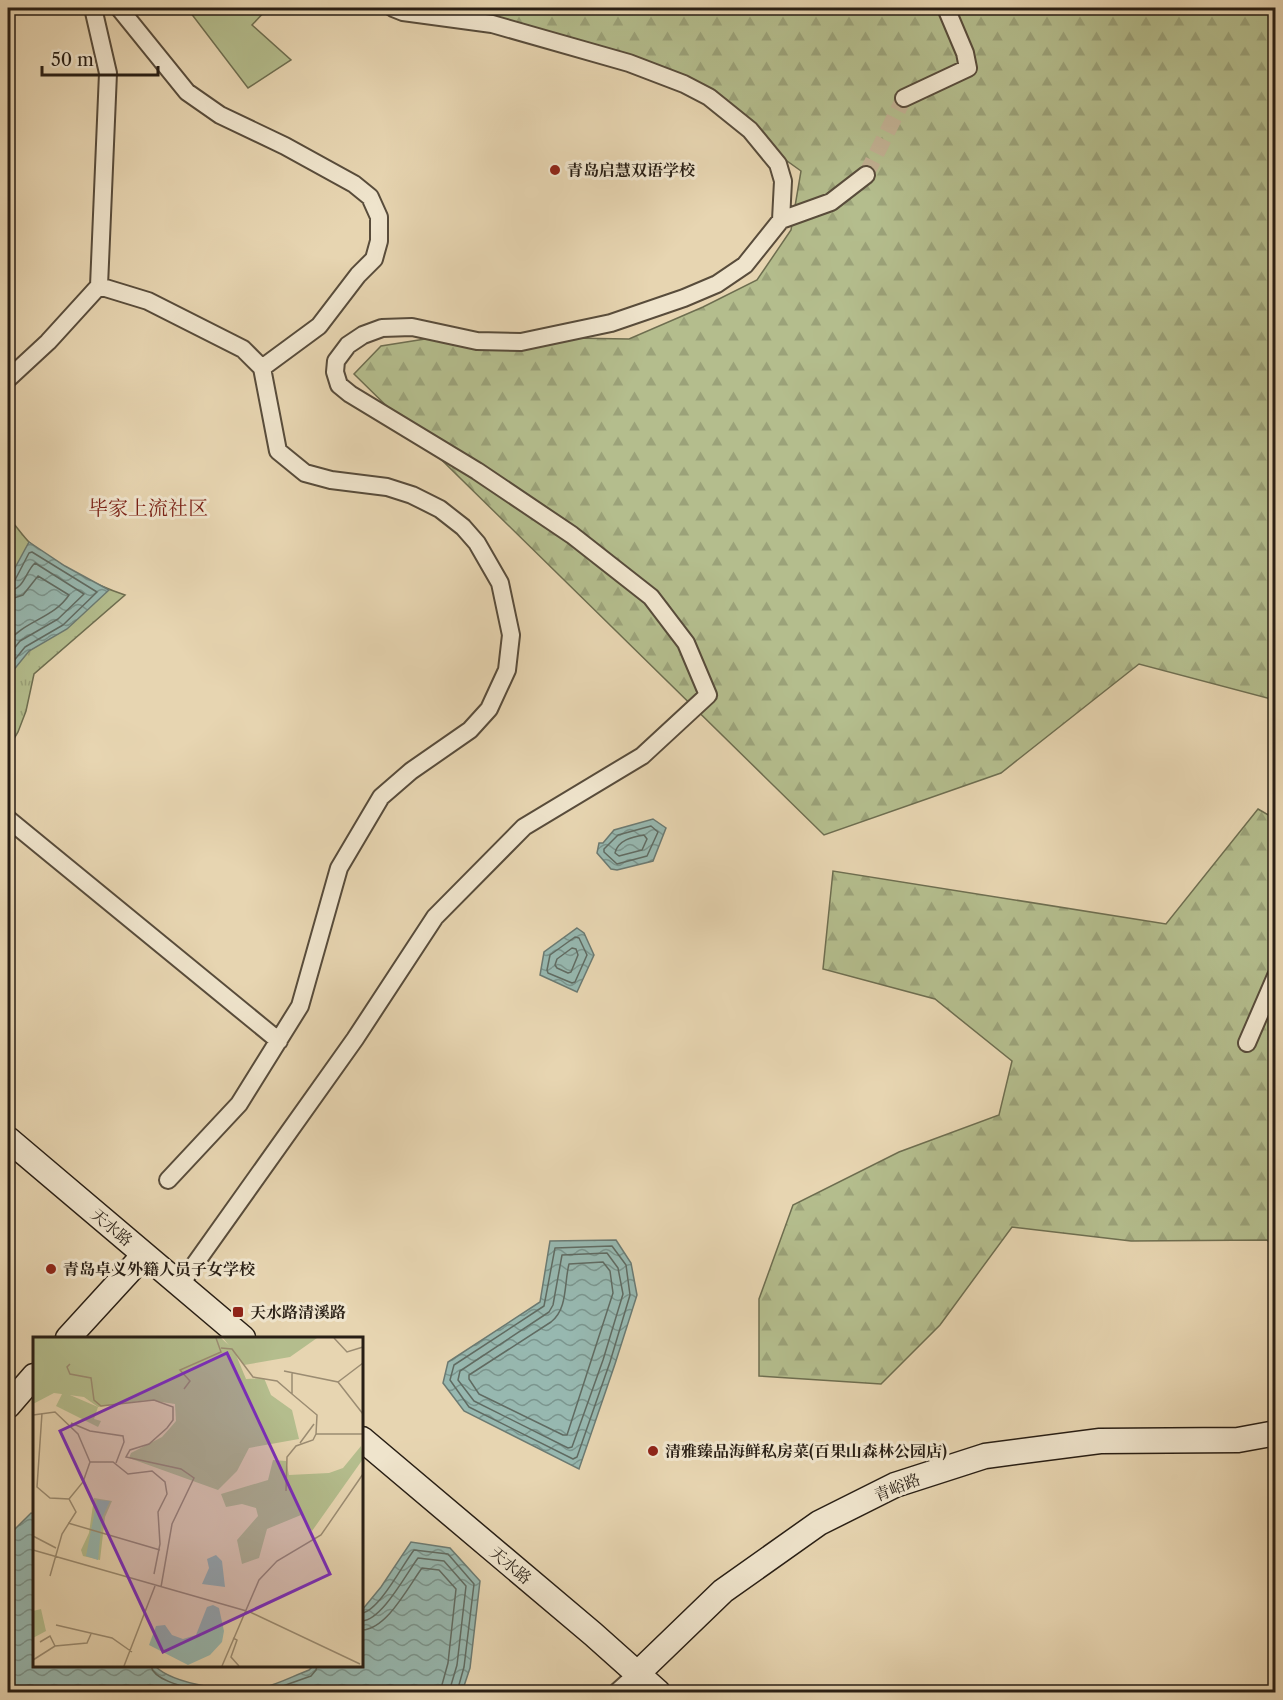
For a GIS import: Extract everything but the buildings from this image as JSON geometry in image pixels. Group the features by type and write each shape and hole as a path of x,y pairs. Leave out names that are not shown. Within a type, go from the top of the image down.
{"street":[{"path":"8,379 48,342 99,285 108,73 93,8"},
{"path":"119,8 187,92 220,115 285,146 354,184 370,197 379,217 379,241 374,259 358,275 320,326 262,368"},
{"path":"393,8 403,12 504,27 628,63 684,84 709,97 750,130 778,164 783,181 781,220"},
{"path":"904,98 968,68 965,52 946,8"},
{"path":"180,1285 355,1040 435,917 524,827 642,756 708,696 686,643 651,597 563,529 477,471 350,394 339,385 336,361 348,345 363,335 382,328 412,327 477,341 521,342 611,323 684,298 717,284 745,265 781,220 831,202 866,176"},
{"path":"99,285 148,301 243,349 262,368 278,451 305,473 331,480 387,487 412,495 440,509 463,527 477,543 500,583 511,635 507,670 489,710 470,730 411,771 381,798 339,868 300,1006 239,1104 168,1180"},
{"path":"8,819 279,1041"},
{"path":"1246,1043 1275,976"},
{"name":"天水路","path":"8,1139 242,1337"},
{"path":"69,1337 144,1255"},
{"path":"8,1406 33,1377"},
{"name":"青峪路","path":"617,1692 723,1591 819,1523 896,1485 985,1456 1100,1441 1238,1440 1275,1433"},
{"name":"天水路","path":"363,1440 658,1692"}],"green space":[{"path":"187,8 268,8 252,25 291,60 248,88"},
{"path":"458,8 1275,8 1275,700 1139,664 1001,773 824,835 354,374 381,346 444,336 629,339 703,307 757,280 791,230 801,171 649,62"},
{"path":"14,524 29,542 63,566 125,595 34,674 26,711 8,749 8,535"},
{"path":"1258,809 1275,819 1275,1248 1267,1240 1131,1241 1012,1227 940,1325 881,1384 759,1376 759,1299 793,1205 899,1152 999,1115 1012,1061 935,999 823,969 833,871 1166,924"}],"water":[{"path":"29,542 65,566 109,590 67,629 29,651 12,672 9,683 13,698 8,711 10,577"},
{"path":"653,819 666,828 653,861 617,870 611,869 597,853 599,843 603,843 614,830"},
{"path":"577,928 584,933 594,955 577,992 540,975 544,952"},
{"path":"616,1240 631,1263 637,1295 579,1469 464,1411 443,1383 448,1362 540,1302 550,1241"},
{"path":"31,1513 33,1514 33,1667 156,1667 164,1673 190,1683 221,1688 249,1689 279,1683 312,1667 363,1667 363,1609 381,1587 411,1542 450,1548 480,1581 470,1668 462,1692 8,1692 8,1536"}],"tunnel":[{"path":"866,175 904,98"}],"place":[{"name":"青岛启慧双语学校","path":"555,170"},
{"name":"青岛卓义外籍人员子女学校","path":"51,1269"},
{"name":"天水路清溪路","path":"238,1312"},
{"name":"清雅臻品海鲜私房菜(百果山森林公园店)","path":"653,1451"}],"district":[{"name":"毕家上流社区","path":"148,508"}]}
